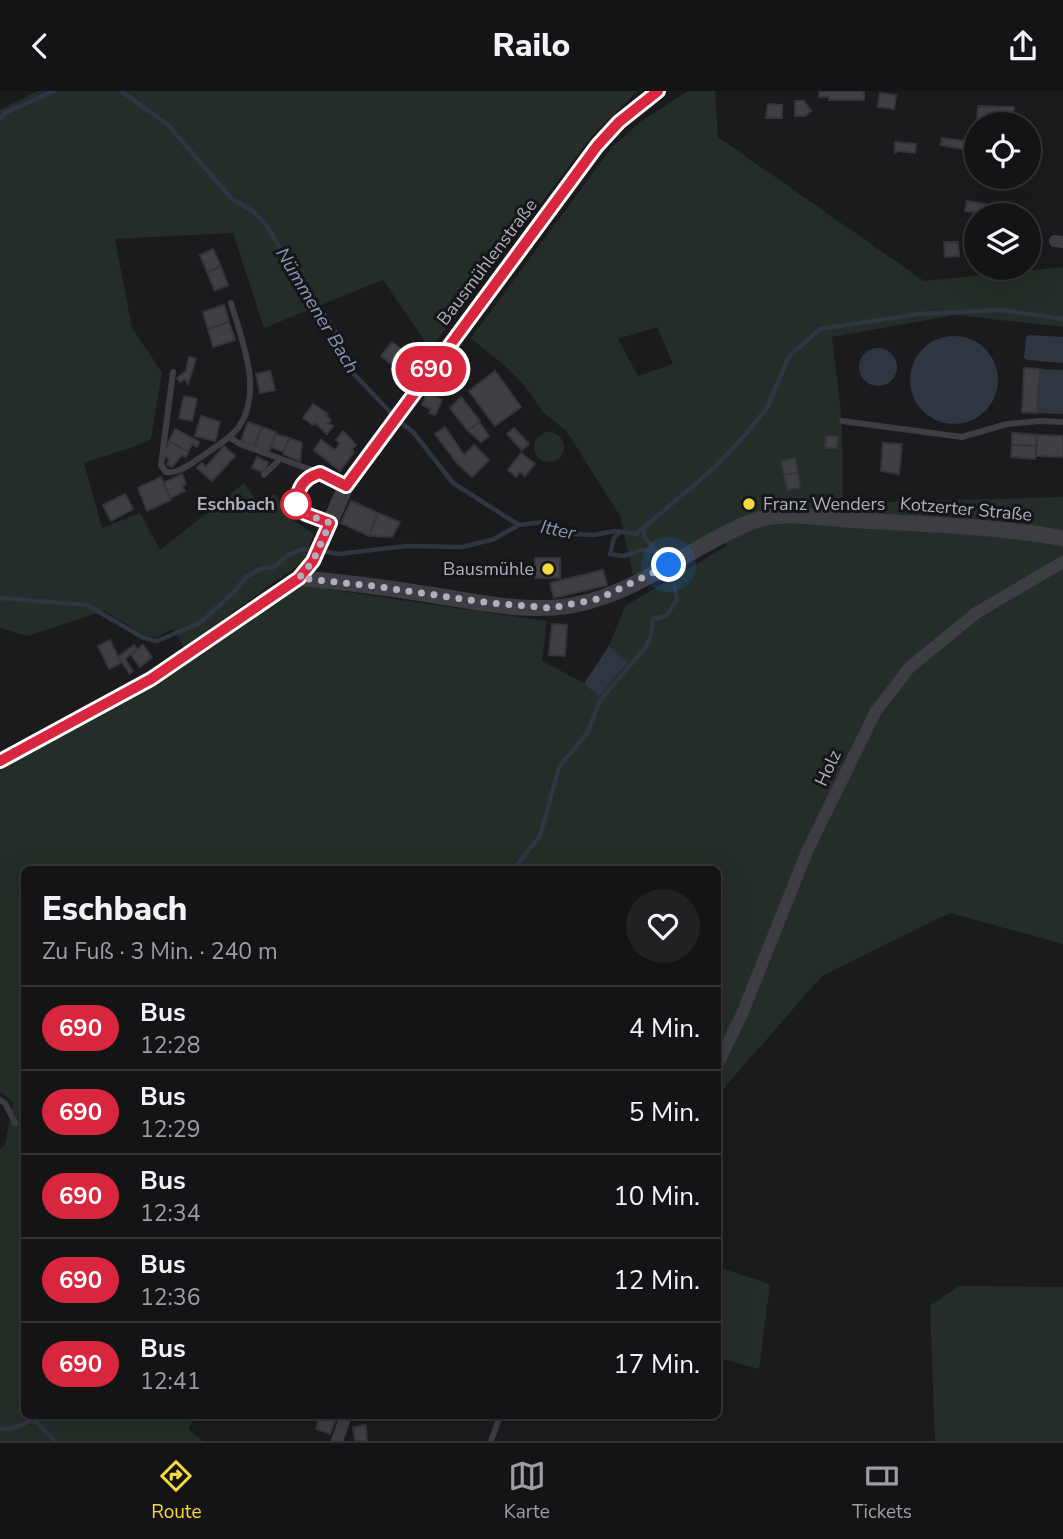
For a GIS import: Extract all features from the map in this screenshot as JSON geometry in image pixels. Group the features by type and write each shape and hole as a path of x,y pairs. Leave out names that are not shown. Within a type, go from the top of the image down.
{"street":[{"name":"Bausmühlenstraße","path":"299,578 313,561 346,486 401,410 597,146 619,122 659,91"},
{"name":"Kotzerter Straße","path":"299,578 490,603 551,608 573,605 618,591 738,528 768,518 907,523 1063,538"},
{"name":"Holz","path":"721,1057 808,849 876,711 909,668 976,613 1063,562"},
{"path":"0,761 151,679 299,578"},
{"path":"337,1441 345,1419"}],"lane":[{"path":"173,372 161,465 166,472 180,470 229,437 239,427 250,397 249,369 232,303"},
{"path":"842,421 962,437 1007,424 1063,422"},
{"path":"229,437 240,445 320,473 346,486"},
{"path":"264,475 280,459"},
{"path":"320,473 302,482 296,504 306,514 330,523"},
{"path":"0,1100 5,1103 15,1123"},
{"path":"491,1441 499,1419"}],"shaded area":[{"path":"38,91 638,91 593,135 430,349 383,280 264,328 233,233 115,239 132,328 162,372 151,439 84,463 102,528 140,513 160,550 244,483 257,501 275,494 293,520 314,534 304,561 184,647 173,629 158,637 146,636 104,611 27,636 0,628 0,110"},
{"path":"688,91 715,91 718,137 924,281 964,277 964,280 1041,280 1041,269 1063,267 1063,327 956,315 832,337 842,421 843,503 1063,497 1063,944 950,913 822,976 721,1092 721,866 21,866 21,1419 193,1419 188,1429 203,1441 0,1441 0,1149 5,1145 13,1102 0,1092 0,767 151,685 298,585 547,621 542,661 584,683 609,646 625,606 727,546 720,530 633,576 620,516 567,432 543,412 523,384 508,369 471,338 612,147 640,122","holes":["657,327 673,364 638,376 618,339"]},
{"path":"954,336 971,340 985,349 994,363 998,380 994,397 985,411 971,420 954,424 937,420 923,411 914,397 910,380 914,363 923,349 937,340"},
{"path":"1026,337 1063,337 1063,363 1024,358"},
{"path":"878,348 891,354 897,367 891,380 878,386 865,380 859,367 865,354"},
{"path":"1040,369 1063,370 1063,414 1037,413"},
{"path":"549,432 560,436 564,447 560,458 549,462 538,458 534,447 538,436"},
{"path":"609,646 628,662 599,696 584,684"},
{"path":"721,1268 770,1284 759,1369 721,1359"},
{"path":"959,1286 1063,1287 1063,1441 935,1441 930,1306"}],"building":[{"path":"819,91 864,91 864,100 829,100 829,97 819,97"},
{"path":"880,93 896,95 894,109 878,107"},
{"path":"795,101 804,101 811,111 805,116 795,116"},
{"path":"768,104 782,105 782,118 766,118"},
{"path":"978,106 1014,107 1014,112 978,112"},
{"path":"942,138 964,141 964,150 941,145"},
{"path":"895,142 916,144 915,153 895,153"},
{"path":"944,242 958,242 959,256 945,257"},
{"path":"213,249 221,267 207,272 200,255"},
{"path":"221,267 228,285 215,291 207,272"},
{"path":"224,305 229,322 208,329 203,312"},
{"path":"229,322 235,340 213,347 208,329"},
{"path":"392,342 407,353 404,356 419,367 405,386 394,378 397,374 391,370 394,366 381,356"},
{"path":"189,357 196,359 188,384 185,379 180,382 177,378 186,371"},
{"path":"1024,368 1040,369 1037,413 1022,412"},
{"path":"270,371 275,390 260,393 256,374"},
{"path":"495,371 521,407 495,426 469,391"},
{"path":"427,393 442,400 435,415 429,413 431,409 422,405"},
{"path":"184,396 197,399 192,421 179,418"},
{"path":"461,397 480,421 468,431 450,408"},
{"path":"313,404 328,414 326,416 331,420 328,423 333,426 327,434 315,423 313,425 303,418"},
{"path":"201,416 220,422 215,441 195,436"},
{"path":"248,422 262,427 254,447 241,441"},
{"path":"479,422 489,436 481,442 468,431"},
{"path":"262,427 276,432 269,452 254,447"},
{"path":"445,427 464,455 474,445 489,460 472,477 457,463 435,434"},
{"path":"514,428 529,444 522,450 507,434"},
{"path":"175,429 199,442 197,447 192,444 188,452 169,441"},
{"path":"343,431 356,445 340,471 314,450 321,440 335,450 340,443 336,440"},
{"path":"1012,433 1037,435 1036,446 1012,445"},
{"path":"275,434 289,438 284,452 271,447"},
{"path":"1037,435 1063,436 1063,457 1036,456"},
{"path":"826,436 838,436 837,448 825,448"},
{"path":"289,438 302,443 300,461 283,454"},
{"path":"169,441 188,452 186,457 182,455 172,467 167,465 169,459 164,456"},
{"path":"883,443 902,444 899,474 881,471"},
{"path":"1012,445 1036,446 1035,459 1011,457"},
{"path":"224,446 235,456 212,481 197,468 202,463 206,467"},
{"path":"521,453 535,464 525,476 520,472 516,477 508,470"},
{"path":"257,457 268,462 264,473 252,468"},
{"path":"795,458 798,473 784,475 781,461"},
{"path":"798,473 800,488 787,490 784,475"},
{"path":"182,474 186,484 182,486 185,491 170,498 163,483"},
{"path":"161,477 171,500 147,511 138,488"},
{"path":"125,494 133,509 111,521 103,505"},
{"path":"351,501 378,513 369,536 341,523"},
{"path":"378,513 400,522 392,537 369,536"},
{"name":"Bausmühle","path":"535,558 560,558 560,578 535,578"},
{"path":"603,570 607,585 554,598 550,583"},
{"path":"552,624 567,625 565,656 549,655"},
{"path":"110,640 121,663 109,669 98,646"},
{"path":"134,645 137,649 125,659 133,671 130,674 118,657"},
{"path":"143,645 152,657 140,667 131,655"},
{"path":"319,1419 335,1421 330,1434 316,1429"},
{"path":"366,1425 367,1441 355,1441 353,1427"}],"waterway":[{"name":"Nümmener Bach","path":"0,119 5,113 54,91"},
{"name":"Nümmener Bach","path":"121,91 168,125 232,199 254,212 267,226 301,285 311,295 338,336 350,370 393,415"},
{"name":"Itter","path":"321,551 338,554 407,546 462,547 494,539 519,525 543,522 572,534 594,535 615,531 636,534 713,469 739,442 767,408 789,356 820,329 919,314 1000,310 1063,319"},
{"name":"Nümmener Bach","path":"399,421 413,432 453,483 519,525"},
{"path":"644,529 644,536 655,551"},
{"path":"620,532 614,538 610,554 624,556 642,550 655,551"},
{"name":"Itter","path":"0,598 87,605 144,638 157,641 200,623 234,592 246,577 260,569 274,567 288,555 304,549 312,550"},
{"path":"516,866 540,836 559,767 588,732 600,700 646,647 653,619 666,616 677,600 675,587"},
{"path":"34,1419 55,1441"},
{"path":"0,1429 13,1428 36,1419"}],"bus line":[{"name":"690","path":"0,761 151,679 306,571 330,523 306,514 296,504 302,482 320,473 346,486 597,146 619,122 658,91"}],"place":[{"name":"Eschbach","path":"296,504"},
{"name":"Franz Wenders","path":"749,504"},
{"name":"Bausmühle","path":"548,569"}],"route":[{"path":"296,504 306,514 330,523 313,561 299,578 519,607 551,608 598,599 669,565"}]}
